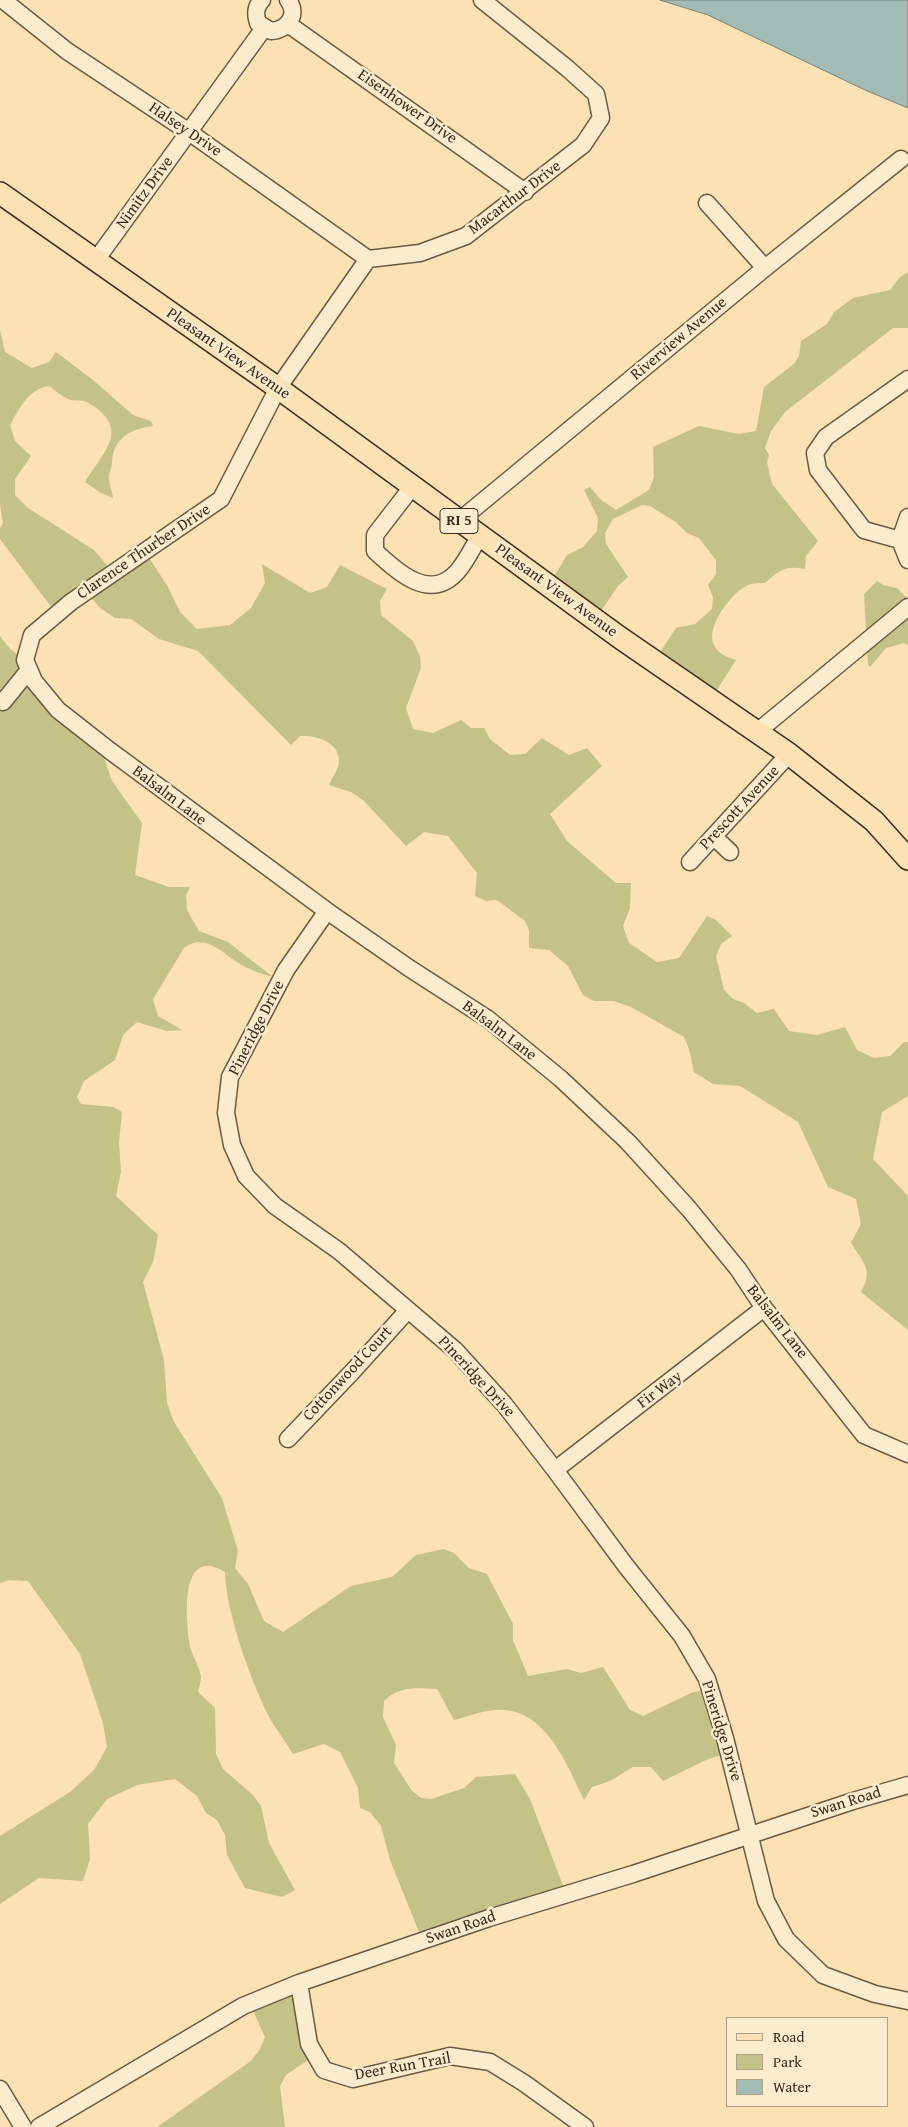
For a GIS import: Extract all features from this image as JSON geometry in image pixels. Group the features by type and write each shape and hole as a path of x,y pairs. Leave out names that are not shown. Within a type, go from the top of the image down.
{"main road":[{"name":"Pleasant View Avenue","path":"0,193 278,388 619,636 790,754 874,821 908,859"}],"street":[{"name":"Halsey Drive","path":"2,0 67,51 189,132 368,259"},
{"path":"260,0 256,16 258,23 271,31 278,31 288,24 293,10 288,0"},
{"name":"Macarthur Drive","path":"368,259 420,253 466,236 584,145 601,118 596,94 567,68 482,0"},
{"name":"Eisenhower Drive","path":"288,24 525,192"},
{"name":"Nimitz Drive","path":"96,260 264,28"},
{"name":"Riverview Avenue","path":"459,521 765,268 901,159"},
{"path":"707,203 765,268"},
{"path":"278,388 368,259"},
{"path":"900,540 864,530 818,470 816,453 826,437 908,379"},
{"name":"Clarence Thurber Drive","path":"29,670 25,660 32,635 71,602 221,499 278,388"},
{"path":"412,487 375,535 375,551 396,570 425,586 441,584 458,572 480,536"},
{"path":"908,517 900,540 908,560"},
{"path":"757,732 908,607"},
{"path":"4,702 29,670"},
{"name":"Balsalm Lane","path":"29,670 34,681 58,710 154,784 409,968 488,1019 561,1079 628,1142 690,1209 738,1269 764,1308 864,1435 908,1454"},
{"name":"Prescott Avenue","path":"690,862 790,754"},
{"path":"714,837 730,852"},
{"name":"Pineridge Drive","path":"328,911 286,970 230,1077 226,1113 232,1146 246,1176 275,1206 339,1251 455,1350 504,1404 626,1566 682,1636 707,1679 725,1738 766,1901 786,1939 823,1975 875,1994 908,2001"},
{"name":"Fir Way","path":"555,1470 764,1308"},
{"name":"Cottonwood Court","path":"288,1439 408,1310"},
{"name":"Swan Road","path":"39,2127 243,2006 299,1983 489,1918 633,1874 750,1834 908,1785"},
{"name":"Deer Run Trail","path":"299,1983 309,2044 324,2070 353,2079 450,2056 490,2062 524,2083 585,2127"},
{"path":"0,2089 23,2127"}],"green space":[{"path":"908,272 908,328 893,328 785,412 771,431 765,448 769,455 767,462 772,484 818,541 806,556 805,569 787,568 765,583 746,586 727,603 716,621 712,638 714,645 720,653 736,660 711,699 655,660 676,628 695,624 712,609 713,597 708,585 716,574 716,560 699,538 687,533 677,523 650,506 642,505 613,519 605,533 606,544 628,577 618,586 597,617 549,585 567,555 583,547 597,531 598,518 584,490 590,487 601,500 616,510 649,490 654,477 653,447 699,426 739,434 756,431 764,387 795,363 799,356 801,341 827,324 834,312 853,298 890,290 900,277"},
{"path":"0,330 5,352 32,368 49,362 56,352 93,380 133,415 151,421 153,426 130,432 119,441 113,454 109,474 113,498 101,493 85,482 100,460 110,440 111,430 108,421 101,412 87,402 68,399 49,386 35,391 25,400 10,425 15,441 31,456 15,479 15,495 28,508 94,550 112,571 146,553 168,587 180,612 197,629 230,625 251,608 265,583 262,564 310,593 327,587 340,565 387,589 380,601 381,615 413,641 420,656 421,668 406,708 413,729 433,733 461,720 471,728 484,728 490,739 510,755 525,754 542,738 569,755 587,748 602,766 550,814 567,841 616,883 631,883 630,908 623,926 629,943 657,962 679,958 707,916 716,920 732,936 721,944 716,956 724,990 733,999 744,1003 757,1013 774,1009 789,1031 817,1035 845,1027 857,1050 874,1058 890,1056 904,1042 908,1042 908,1096 882,1112 873,1159 908,1196 908,1330 861,1292 865,1284 867,1272 863,1261 851,1243 861,1224 856,1199 828,1187 798,1122 740,1086 713,1084 694,1072 689,1049 684,1037 631,1007 614,1001 594,1001 583,995 568,966 549,950 529,948 529,930 525,921 497,900 486,901 475,896 477,873 448,836 424,832 406,846 363,800 351,792 329,785 339,762 336,749 326,741 306,736 300,736 291,745 198,651 159,639 131,619 115,618 100,608 86,591 55,612 0,539 0,528 3,524 0,504"},
{"path":"877,581 883,585 897,588 908,599 908,645 904,643 886,648 870,667 868,665 864,594"},
{"path":"0,636 100,746 112,781 142,823 135,875 169,887 190,887 186,895 187,910 199,931 228,942 273,977 244,966 206,943 199,942 184,948 153,999 158,1016 182,1030 167,1031 137,1022 123,1035 115,1060 84,1081 77,1097 81,1104 113,1107 122,1112 119,1142 121,1172 116,1196 158,1235 153,1262 143,1282 164,1360 167,1403 174,1422 222,1498 238,1551 235,1568 248,1584 264,1621 283,1632 351,1586 392,1577 416,1555 444,1549 454,1553 469,1568 487,1574 513,1624 513,1640 528,1676 567,1669 581,1673 603,1667 630,1710 643,1716 691,1693 707,1689 727,1753 706,1760 663,1781 651,1767 633,1767 610,1781 592,1787 584,1800 570,1770 552,1740 527,1717 512,1711 495,1710 454,1720 437,1689 415,1688 402,1690 384,1701 383,1717 396,1745 394,1763 412,1791 421,1798 431,1799 464,1788 476,1777 515,1774 530,1799 565,1891 421,1937 390,1860 381,1826 370,1812 360,1808 358,1788 340,1752 324,1744 293,1754 271,1720 261,1700 240,1645 226,1588 225,1572 210,1566 200,1568 193,1575 187,1600 190,1645 201,1677 198,1692 215,1708 216,1754 223,1769 253,1795 261,1806 269,1843 295,1890 282,1897 245,1888 227,1855 225,1835 217,1820 206,1813 197,1796 175,1779 137,1785 107,1799 88,1824 90,1859 83,1881 39,1878 0,1904 0,1836 70,1792 94,1770 107,1747 103,1723 80,1654 28,1581 9,1580 0,1583"},
{"path":"297,1982 314,2056 286,2075 280,2086 285,2127 157,2127 251,2061 260,2049 265,2037 249,2002"}],"water":[{"path":"660,0 908,0 908,108 865,90 708,15"}]}
